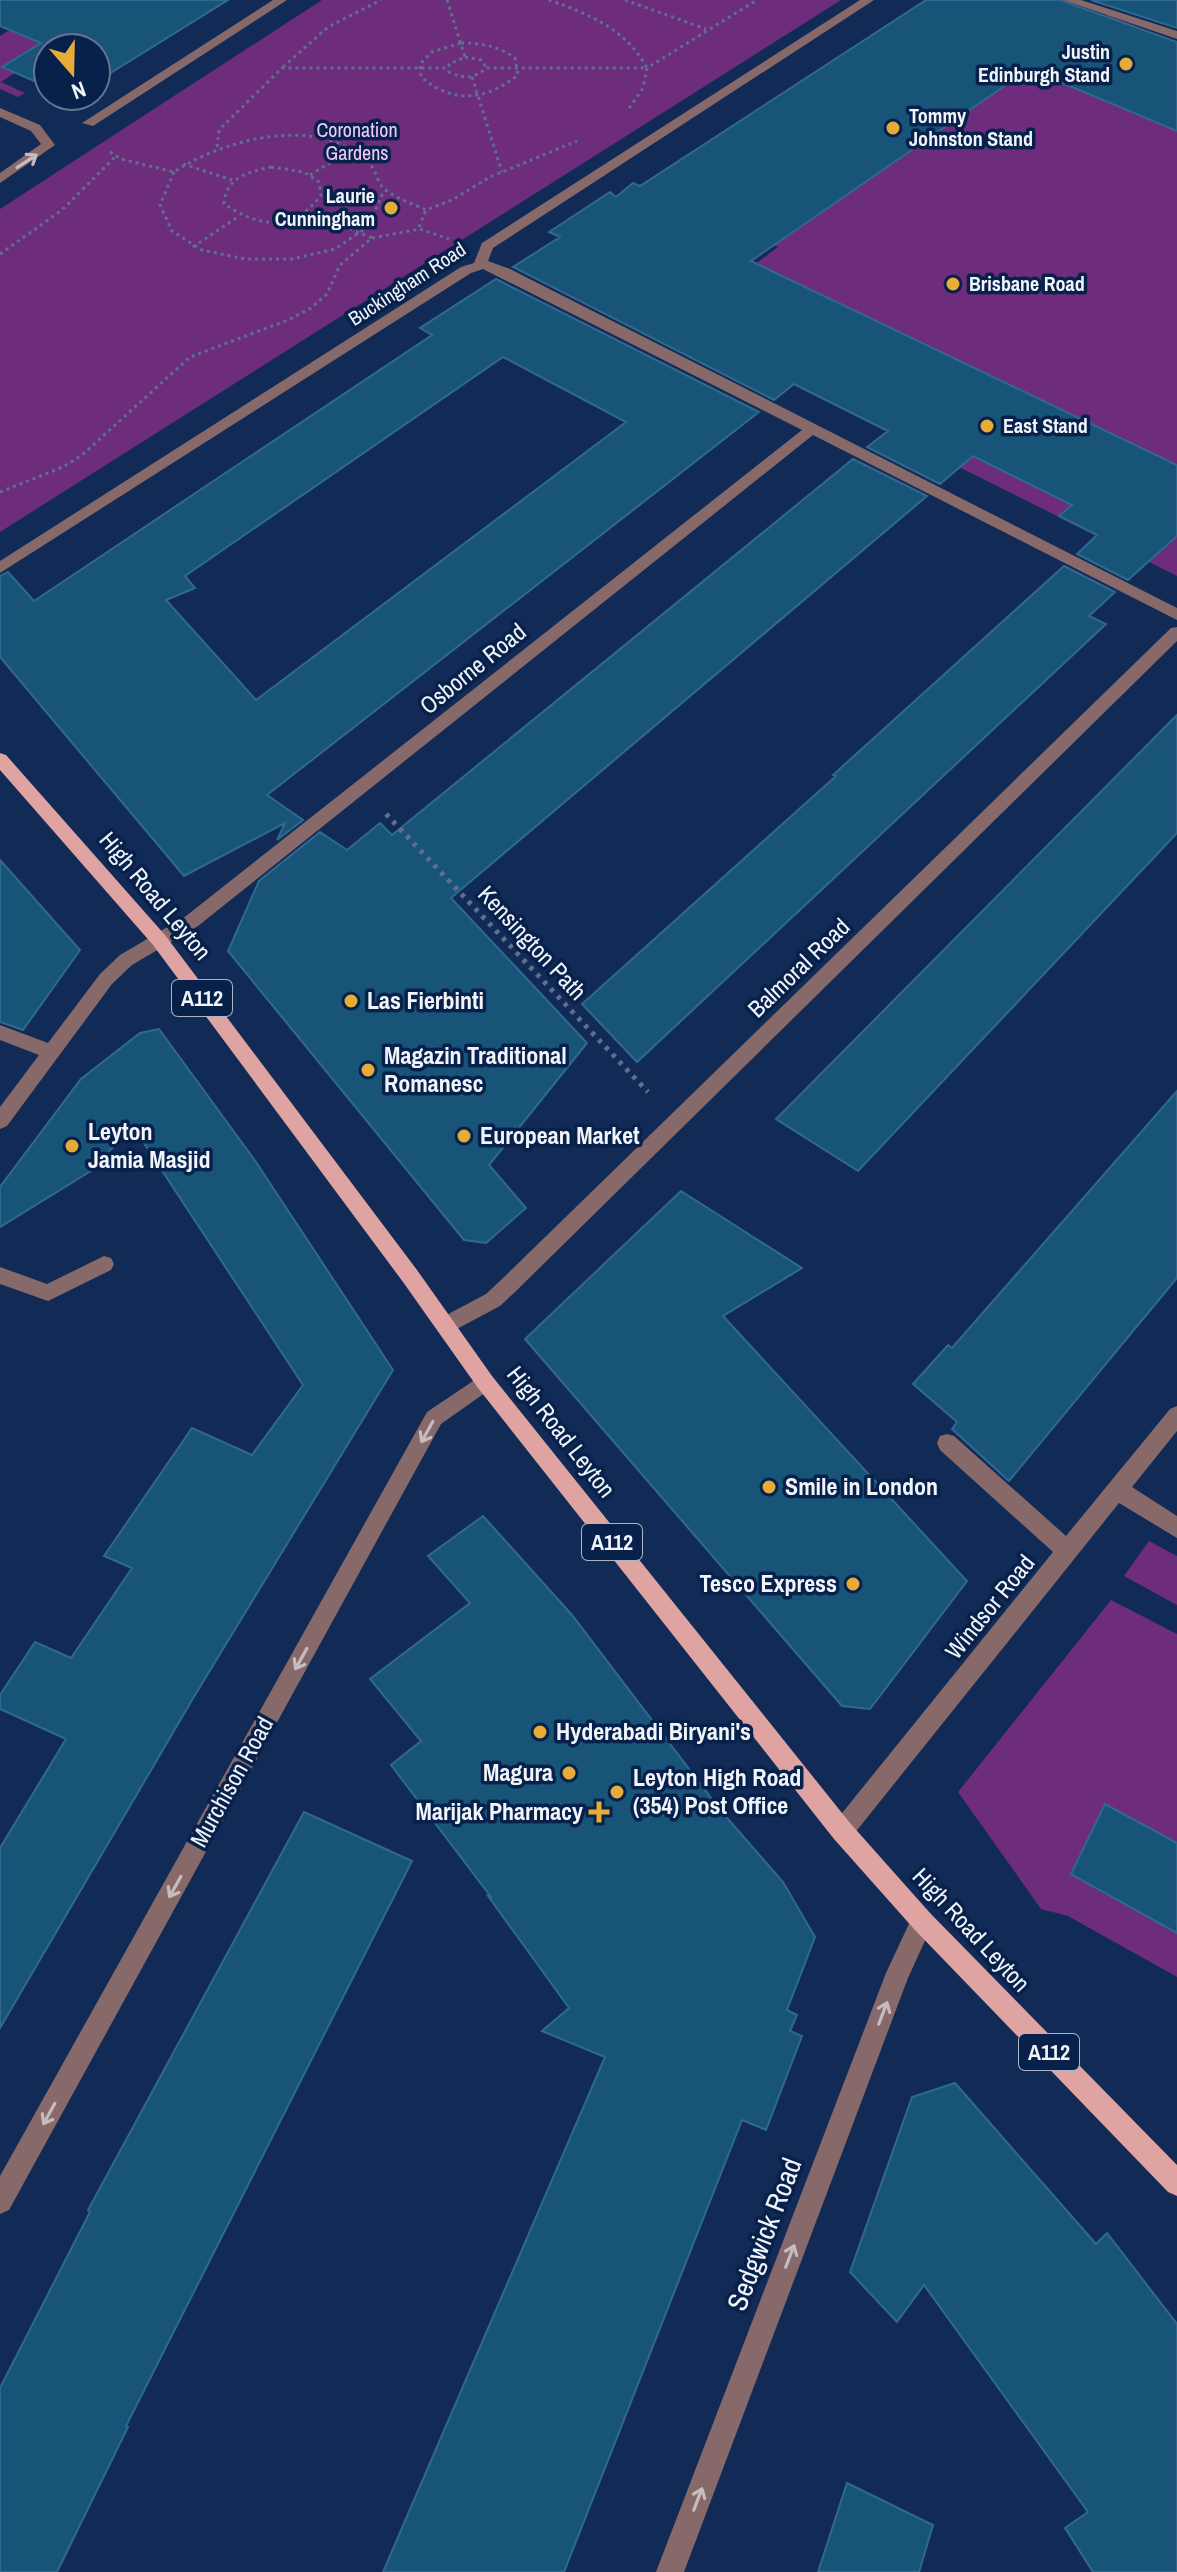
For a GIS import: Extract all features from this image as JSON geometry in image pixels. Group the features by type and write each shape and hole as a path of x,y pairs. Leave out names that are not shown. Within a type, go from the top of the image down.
{"main road":[{"name":"High Road Leyton","path":"0,759 159,940 446,1325 485,1382 842,1831 922,1921 1177,2183"}],"street":[{"path":"88,123 281,0"},
{"name":"Buckingham Road","path":"0,568 466,270 480,264 487,246 868,0"},
{"path":"1069,0 1177,35"},
{"path":"0,112 39,130 48,145 0,179"},
{"path":"480,264 505,272 1177,615"},
{"name":"Osborne Road","path":"0,1121 106,979 126,960 192,921 812,429"},
{"name":"Balmoral Road","path":"446,1325 493,1300 508,1286 1177,632"},
{"path":"0,1032 52,1053"},
{"path":"0,1275 48,1293 104,1264"},
{"name":"Murchison Road","path":"0,2201 434,1418 485,1382"},
{"name":"Windsor Road","path":"842,1831 1177,1415"},
{"path":"947,1443 1068,1552"},
{"path":"1118,1490 1177,1528"},
{"name":"Sedgwick Road","path":"670,2572 898,1973 922,1921"}],"path":[{"path":"217,147 219,130 282,68 328,27 381,0"},
{"path":"447,0 465,57"},
{"path":"549,0 612,28 635,49 647,68 643,88 622,115"},
{"path":"625,0 707,30"},
{"path":"487,68 647,68 757,0"},
{"path":"461,43 493,46 506,51 515,58 519,68 512,82 490,93 478,95 441,92 420,78 418,68 431,52 461,43"},
{"path":"447,68 452,61 465,57 481,60 487,68"},
{"path":"282,68 447,68 456,76 472,77 483,74 487,68"},
{"path":"472,77 502,172"},
{"path":"289,136 327,142 350,151 374,169 384,190 380,212 361,232 323,252 286,260 235,259 193,247 175,234 161,213 163,188 183,164 217,147 251,138 289,136"},
{"path":"384,190 426,210 452,200 502,172 586,137"},
{"path":"108,150 115,157 174,172"},
{"path":"310,175 350,151"},
{"path":"0,254 62,210 115,157"},
{"path":"183,164 233,181"},
{"path":"288,167 310,175 321,185 323,194 319,204 309,212 270,222 239,216 224,204 223,194 233,181 254,170 288,167"},
{"path":"419,227 426,210"},
{"path":"309,212 372,238"},
{"path":"193,247 239,216"},
{"path":"0,492 37,479 82,455 190,357 311,308 327,294 340,265 372,238 419,227 437,231 480,264"},
{"name":"Kensington Path","path":"362,789 676,1122"}],"green space":[{"name":"Coronation Gardens","path":"322,0 841,0 0,532 0,209"},
{"path":"41,11 45,32 32,32 32,64 17,58 3,67 15,73 1,82 25,93 18,97 0,89 0,36"},
{"name":"Brisbane Road","path":"1108,15 1177,43 1177,576 849,412 679,321 778,247 743,236 933,35 1024,75"},
{"path":"1149,1541 1177,1556 1177,1605 1124,1576"},
{"path":"1111,1600 1177,1634 1177,1843 1105,1804 1071,1874 1177,1933 1177,1977 1068,1916 1041,1909 958,1792"}],"building":[{"path":"0,0 228,0 112,72 112,32 32,32 32,39 0,26"},
{"path":"926,0 1060,0 1177,42 1177,131 1029,69 751,261 1177,465 1177,536 1128,580 1077,554 1097,535 1059,516 1072,505 973,456 940,484 867,447 888,431 794,384 774,400 513,267 560,237 549,232 610,192 616,197 633,183 640,186"},
{"path":"1091,0 1177,0 1177,28"},
{"path":"32,49 32,80 2,67"},
{"path":"496,279 759,412 267,795 303,820 277,840 285,823 184,876 0,657 0,576 8,572 34,601 432,335 420,328","holes":["503,357 626,422 256,700 166,600 195,588 185,576"]},
{"path":"853,459 927,496 451,898 587,1043 489,1165 526,1208 486,1243 464,1240 228,951 259,881 320,832 347,850 380,823 392,835"},
{"path":"1064,566 1115,592 1089,616 1106,624 637,1062 582,1004"},
{"path":"1177,715 1177,833 858,1171 776,1119"},
{"path":"0,860 80,950 23,1030 0,1022"},
{"path":"159,1029 256,1162 393,1370 195,1695 0,2028 0,1848 66,1739 0,1709 0,1695 35,1642 71,1658 132,1568 104,1556 192,1428 252,1455 303,1385 132,1125 94,1169 0,1227 0,1187 81,1079 140,1033"},
{"path":"1177,1091 1177,1278 1009,1481 952,1429 957,1422 913,1384 948,1345 952,1348"},
{"path":"681,1191 802,1268 723,1316 967,1581 870,1709 842,1706 525,1339"},
{"path":"483,1516 572,1615 721,1811 783,1882 815,1937 787,2010 797,2015 790,2031 802,2036 766,2130 742,2120 564,2572 383,2572 605,2057 542,2031 569,2008 488,1896 491,1897 391,1765 421,1741 370,1679 470,1603 428,1556"},
{"path":"1105,1804 1177,1843 1177,1933 1071,1874"},
{"path":"304,1812 412,1861 126,2426 57,2572 0,2572 0,2388 90,2212 88,2210"},
{"path":"955,2083 1096,2244 1107,2233 1177,2324 1177,2572 1093,2572 1065,2528 1088,2512 924,2285 897,2322 850,2272 912,2097"},
{"path":"847,2483 933,2525 919,2572 818,2572"}],"place":[{"name":"Justin Edinburgh Stand","path":"1126,64"},
{"name":"Tommy Johnston Stand","path":"893,128"},
{"name":"Laurie Cunningham","path":"391,208"},
{"name":"Brisbane Road","path":"953,284"},
{"name":"East Stand","path":"987,426"},
{"name":"Las Fierbinti","path":"351,1001"},
{"name":"Magazin Traditional Romanesc","path":"368,1070"},
{"name":"European Market","path":"464,1136"},
{"name":"Leyton Jamia Masjid","path":"72,1146"},
{"name":"Smile in London","path":"769,1487"},
{"name":"Tesco Express","path":"853,1584"},
{"name":"Hyderabadi Biryani's","path":"540,1732"},
{"name":"Magura","path":"569,1773"},
{"name":"Leyton High Road (354) Post Office","path":"617,1792"},
{"name":"Marijak Pharmacy","path":"599,1812"}]}
